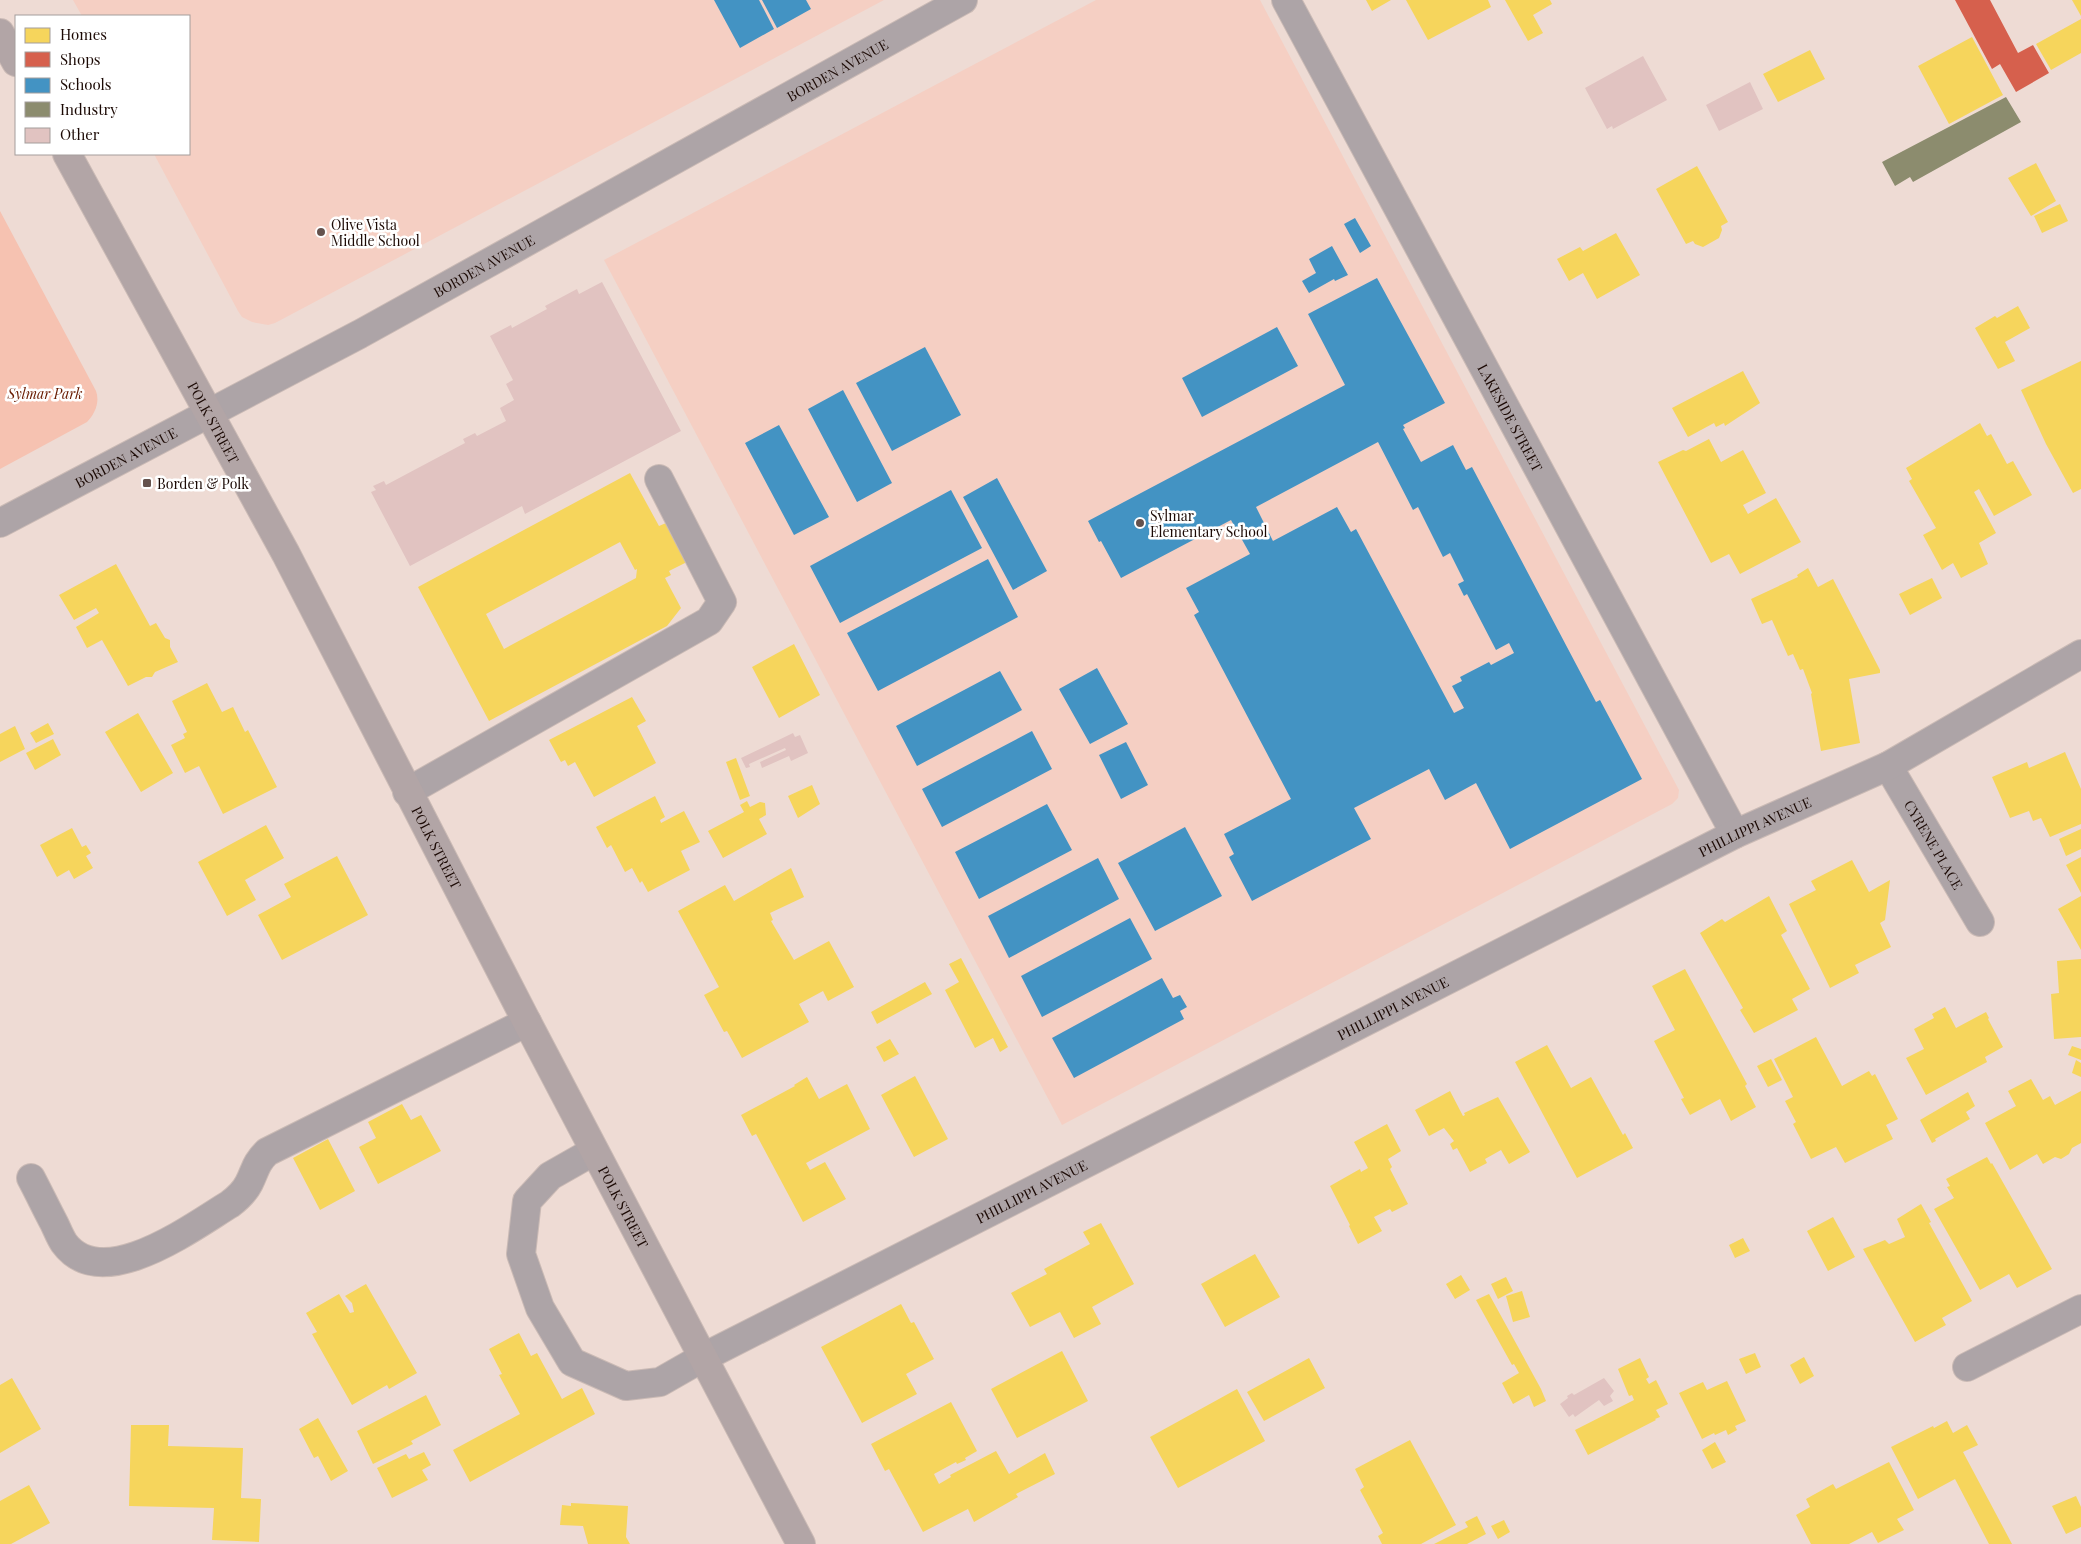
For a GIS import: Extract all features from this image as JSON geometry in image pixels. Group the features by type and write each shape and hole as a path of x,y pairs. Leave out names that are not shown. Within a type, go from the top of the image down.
{"main road":[{"path":"0,33 15,60"},
{"name":"POLK STREET","path":"68,155 286,554 407,792 801,1544"}],"street":[{"name":"BORDEN AVENUE","path":"0,523 360,334 963,0"},
{"name":"LAKESIDE STREET","path":"1286,0 1735,834"},
{"path":"407,792 709,621 722,602 659,479"},
{"name":"PHILLIPPI AVENUE","path":"594,1151 550,1176 527,1201 521,1254 540,1308 572,1362 626,1386 660,1382 702,1358 1735,834 1888,766 2081,654"},
{"name":"CYRENE PLACE","path":"1888,766 1980,922"},
{"path":"31,1178 64,1244 78,1257 100,1263 118,1262 134,1257 154,1249 230,1204 240,1196 248,1184 257,1161 267,1152 527,1022"},
{"path":"1967,1367 2081,1309"}],"shaded area":[{"name":"Olive Vista Middle School","path":"73,0 884,0 268,325 252,322 242,317 155,155 190,155 190,15 81,15"},
{"name":"Sylmar Elementary School","path":"1096,0 1260,0 1679,790 1678,798 1672,804 1062,1125 604,260"}],"green space":[{"name":"Sylmar Park","path":"0,211 96,391 97,404 87,422 0,469"}],"building: Homes":[{"path":"1366,0 1391,0 1372,11"},
{"path":"1406,0 1488,0 1491,7 1428,40"},
{"path":"1505,0 1550,0 1552,4 1533,15 1543,33 1528,41"},
{"path":"2072,0 2081,0 2081,16"},
{"path":"2081,19 2081,53 2051,70 2036,44"},
{"path":"1972,37 2003,95 1949,124 1918,66"},
{"path":"1810,50 1825,79 1778,102 1763,74"},
{"path":"2036,163 2056,201 2031,216 2008,178"},
{"path":"1697,166 1728,222 1721,226 1722,230 1719,238 1703,247 1695,244 1693,241 1686,244 1656,189"},
{"path":"2060,204 2068,221 2042,233 2034,216"},
{"path":"1616,233 1640,275 1597,299 1583,273 1569,281 1557,259 1580,247 1583,251"},
{"path":"2018,306 2030,328 2005,342 2015,361 1998,369 1975,328 1995,316 1997,318"},
{"path":"2081,361 2081,489 2073,493 2046,444 2021,390"},
{"path":"1743,371 1760,403 1725,426 1724,423 1716,427 1714,423 1688,437 1672,408"},
{"path":"1980,423 1987,436 1991,434 2007,464 2013,461 2032,495 1994,516 1979,489 1974,492 1996,533 1979,543 1988,564 1961,578 1953,563 1942,570 1923,535 1936,528 1909,481 1912,479 1906,468"},
{"path":"1709,439 1721,462 1743,450 1766,493 1743,505 1748,514 1776,498 1801,542 1740,574 1729,554 1711,563 1658,462"},
{"path":"630,473 659,526 666,523 687,562 669,571 671,575 665,578 681,608 667,626 489,721 418,587","holes":["620,542 635,570 637,569 636,578 504,649 486,614"]},
{"path":"116,564 150,626 156,623 165,638 170,640 170,647 178,662 155,672 152,677 146,677 128,686 102,640 87,648 76,627 99,613 96,608 74,620 59,595"},
{"path":"1808,568 1818,587 1833,579 1880,670 1880,673 1849,679 1860,743 1821,751 1812,693 1803,669 1800,670 1793,654 1788,656 1772,620 1762,624 1751,599 1798,577 1797,575"},
{"path":"1932,578 1942,598 1910,615 1899,594"},
{"path":"794,644 820,695 779,718 752,667"},
{"path":"207,683 222,712 233,707 245,732 248,730 277,787 223,814 199,766 185,773 171,745 185,738 183,734 187,732 172,701"},
{"path":"632,697 646,721 637,726 656,763 594,797 575,762 568,766 565,760 561,762 549,740"},
{"path":"138,713 173,773 141,792 105,732"},
{"path":"48,723 54,734 36,743 30,733"},
{"path":"15,726 25,749 0,762 0,734"},
{"path":"53,739 61,755 35,770 26,753"},
{"path":"2065,752 2081,789 2081,824 2050,837 2041,818 2033,821 2029,811 2010,818 1992,777 2027,762 2029,768"},
{"path":"736,758 750,796 740,800 726,762"},
{"path":"812,785 820,804 798,818 788,796"},
{"path":"655,796 665,817 660,820 661,823 684,811 700,842 681,851 690,870 648,892 642,881 640,883 632,868 625,872 611,845 607,848 596,827"},
{"path":"747,801 750,807 760,802 765,803 766,815 759,819 767,834 723,858 708,831 744,812 740,805"},
{"path":"266,825 284,858 245,880 256,900 227,916 198,862"},
{"path":"72,828 82,847 86,845 91,853 86,856 93,868 74,879 69,870 57,877 40,845"},
{"path":"2081,829 2081,849 2066,856 2059,839"},
{"path":"337,856 368,915 282,960 258,915 291,897 284,884"},
{"path":"2081,857 2081,893 2066,865"},
{"path":"1852,860 1869,892 1890,880 1885,920 1880,923 1891,947 1855,965 1859,973 1830,988 1789,904 1816,890 1811,881"},
{"path":"791,868 804,897 770,913 773,920 771,921 794,960 829,941 854,987 828,1001 823,991 799,1004 809,1022 742,1058 727,1031 724,1032 704,995 719,987 678,911 725,885 734,901"},
{"path":"1769,896 1787,931 1781,935 1810,989 1792,999 1798,1010 1754,1033 1740,1010 1743,1008 1700,933 1722,919 1725,922"},
{"path":"2081,896 2081,950 2058,909"},
{"path":"961,958 1008,1047 1000,1052 993,1038 975,1048 945,990 959,982 949,964"},
{"path":"2081,959 2081,1037 2054,1039 2051,994 2059,993 2057,961"},
{"path":"1685,969 1747,1084 1745,1086 1756,1107 1731,1121 1720,1099 1690,1115 1681,1099 1684,1098 1654,1041 1675,1030 1652,986"},
{"path":"925,982 932,994 877,1024 871,1012"},
{"path":"1945,1007 1956,1028 1986,1012 2003,1047 1985,1057 1987,1062 1926,1095 1906,1058 1924,1049 1914,1029 1934,1018 1932,1014"},
{"path":"1816,1037 1842,1086 1869,1071 1872,1076 1875,1074 1898,1119 1886,1125 1893,1139 1845,1163 1836,1147 1811,1159 1793,1124 1796,1122 1785,1101 1793,1097 1774,1059"},
{"path":"890,1039 899,1054 884,1062 876,1047"},
{"path":"1547,1045 1571,1088 1591,1077 1623,1135 1625,1133 1633,1148 1577,1178 1515,1062"},
{"path":"2072,1046 2081,1049 2081,1060 2068,1055"},
{"path":"1771,1059 1782,1080 1768,1087 1757,1066"},
{"path":"2076,1060 2081,1063 2081,1077 2072,1073"},
{"path":"915,1076 948,1139 914,1157 881,1095"},
{"path":"807,1077 819,1099 847,1084 870,1129 806,1163 810,1170 825,1162 846,1199 803,1222 756,1134 752,1136 741,1115 795,1086"},
{"path":"2031,1079 2043,1100 2050,1096 2055,1105 2081,1091 2081,1143 2072,1148 2069,1154 2061,1159 2055,1157 2043,1164 2037,1154 2010,1170 1985,1123 2016,1106 2008,1091"},
{"path":"1450,1091 1463,1116 1465,1115 1464,1113 1498,1097 1530,1152 1509,1164 1501,1150 1485,1159 1487,1163 1470,1172 1457,1148 1453,1150 1450,1144 1454,1141 1444,1128 1429,1136 1415,1110"},
{"path":"1968,1092 1975,1106 1966,1112 1970,1119 1935,1139 1936,1141 1932,1143 1920,1120"},
{"path":"402,1104 411,1120 421,1115 441,1151 378,1184 359,1147 376,1138 368,1122"},
{"path":"1387,1124 1401,1151 1388,1159 1392,1167 1390,1169 1408,1204 1392,1212 1390,1209 1374,1217 1382,1231 1358,1244 1330,1186 1360,1169 1361,1172 1368,1168 1354,1142"},
{"path":"328,1139 355,1191 320,1210 293,1158"},
{"path":"1987,1157 2052,1269 2017,1288 2009,1274 1980,1290 1934,1209 1954,1198 1947,1187 1950,1186 1946,1179"},
{"path":"1921,1204 1931,1222 1929,1223 1972,1301 1942,1318 1946,1325 1915,1342 1863,1249 1885,1240 1889,1244 1905,1237 1897,1219"},
{"path":"1833,1217 1855,1257 1828,1271 1807,1231"},
{"path":"1101,1223 1134,1284 1092,1307 1101,1324 1074,1338 1060,1312 1030,1327 1011,1293 1047,1274 1044,1269 1090,1244 1083,1232"},
{"path":"1743,1238 1750,1251 1735,1258 1729,1245"},
{"path":"1255,1254 1280,1297 1225,1327 1201,1284"},
{"path":"1461,1275 1470,1290 1455,1299 1446,1284"},
{"path":"1506,1277 1513,1291 1498,1299 1491,1284"},
{"path":"366,1284 417,1373 389,1389 387,1385 352,1405 312,1334 317,1332 306,1313 339,1294 350,1313 354,1312 352,1303 345,1296"},
{"path":"1522,1291 1530,1317 1513,1322 1506,1296"},
{"path":"1489,1294 1546,1401 1534,1407 1529,1395 1513,1404 1502,1383 1519,1373 1514,1364 1512,1365 1476,1300"},
{"path":"901,1304 911,1323 914,1322 934,1359 906,1374 917,1394 862,1423 821,1347"},
{"path":"519,1333 531,1356 537,1353 562,1399 582,1388 595,1414 470,1482 453,1450 520,1414 499,1375 502,1374 489,1349"},
{"path":"1062,1351 1088,1401 1017,1438 991,1389"},
{"path":"1755,1353 1761,1367 1746,1374 1739,1359"},
{"path":"1804,1357 1814,1376 1800,1384 1790,1365"},
{"path":"1309,1358 1325,1388 1264,1421 1247,1392"},
{"path":"1640,1358 1649,1377 1646,1379 1649,1384 1656,1380 1668,1404 1656,1410 1660,1417 1656,1420 1588,1455 1575,1430 1634,1400 1632,1395 1629,1396 1618,1369"},
{"path":"12,1378 41,1429 0,1453 0,1385"},
{"path":"1727,1381 1746,1421 1735,1426 1737,1430 1728,1435 1726,1430 1702,1439 1679,1393 1703,1382 1707,1390"},
{"path":"1237,1389 1265,1441 1178,1488 1150,1437"},
{"path":"426,1395 441,1425 411,1441 413,1444 373,1464 357,1431"},
{"path":"951,1402 977,1451 965,1458 966,1460 957,1464 956,1462 934,1474 939,1484 951,1477 950,1475 996,1451 1009,1474 1045,1453 1055,1474 1016,1494 1018,1497 974,1522 968,1509 923,1532 889,1469 885,1471 871,1444"},
{"path":"318,1418 348,1471 331,1481 318,1456 314,1458 299,1429"},
{"path":"1947,1421 1953,1433 1967,1425 1978,1445 1963,1452 2012,1544 1989,1544 1955,1479 1918,1499 1891,1447"},
{"path":"131,1425 169,1425 168,1446 243,1448 241,1498 261,1499 259,1542 212,1540 214,1508 129,1506"},
{"path":"1410,1440 1456,1525 1421,1544 1382,1544 1378,1536 1383,1533 1360,1490 1364,1487 1355,1469"},
{"path":"1715,1442 1726,1462 1712,1469 1702,1450"},
{"path":"424,1452 431,1465 422,1470 428,1480 392,1498 377,1468 406,1454 409,1459"},
{"path":"1889,1462 1914,1510 1897,1519 1904,1530 1878,1543 1872,1532 1849,1544 1811,1544 1796,1515 1810,1507 1806,1499 1833,1484 1836,1489"},
{"path":"29,1485 50,1523 11,1544 0,1544 0,1501"},
{"path":"2076,1496 2081,1507 2081,1527 2066,1534 2052,1506"},
{"path":"571,1503 628,1506 626,1537 630,1544 588,1544 583,1526 560,1525 562,1505 571,1506"},
{"path":"1477,1516 1486,1534 1467,1544 1434,1544 1468,1527 1465,1522"},
{"path":"1504,1520 1510,1532 1498,1539 1491,1526"}],"building: Shops":[{"path":"1955,0 1990,0 2018,53 2033,45 2049,73 2016,92 2000,64 1992,69"}],"building: Schools":[{"path":"714,0 759,0 774,29 740,48"},
{"path":"762,0 806,0 811,9 777,28"},
{"path":"1355,218 1371,246 1360,253 1344,224"},
{"path":"1332,246 1348,275 1335,281 1334,279 1309,293 1302,281 1316,273 1309,259"},
{"path":"1377,278 1445,403 1403,425 1405,428 1403,429 1421,462 1453,445 1466,470 1472,467 1596,702 1600,700 1642,779 1510,849 1476,783 1445,800 1429,769 1354,808 1371,839 1252,901 1229,857 1234,854 1224,834 1291,799 1194,615 1199,612 1186,588 1250,554 1231,520 1121,578 1088,521 1345,385 1308,314","holes":["1378,442 1413,510 1418,507 1443,557 1450,553 1464,581 1458,584 1464,596 1467,594 1496,650 1509,643 1514,653 1491,665 1489,662 1460,677 1462,681 1452,686 1464,708 1454,713 1356,529 1351,532 1337,507 1273,541 1256,507"]},
{"path":"1277,327 1298,366 1202,417 1182,378"},
{"path":"925,347 961,415 892,451 856,383"},
{"path":"843,390 892,483 857,502 808,409"},
{"path":"779,425 829,517 794,535 745,443"},
{"path":"997,478 1047,571 1013,590 963,497"},
{"path":"951,490 982,548 840,623 810,566"},
{"path":"988,559 1018,617 878,691 847,633"},
{"path":"1097,668 1128,724 1090,744 1059,689"},
{"path":"1000,671 1022,710 917,766 896,726"},
{"path":"1032,731 1052,769 942,827 922,789"},
{"path":"1126,742 1148,785 1121,799 1099,755"},
{"path":"1047,804 1072,850 979,899 955,852"},
{"path":"1185,827 1222,896 1155,931 1118,863"},
{"path":"1098,858 1119,899 1009,958 988,916"},
{"path":"1130,918 1152,959 1042,1017 1021,976"},
{"path":"1162,978 1173,998 1180,995 1187,1007 1180,1011 1184,1019 1074,1078 1052,1038"}],"building: Industry":[{"path":"2006,97 2021,122 1913,182 1910,177 1895,186 1882,162"}],"building: Other":[{"path":"1643,56 1667,100 1613,129 1612,126 1607,129 1585,88"},
{"path":"1750,82 1763,109 1719,131 1706,105"},
{"path":"602,282 681,431 525,514 522,506 410,566 371,492 376,490 373,486 384,481 386,485 465,443 463,439 475,433 477,436 506,421 500,408 514,400 506,384 513,380 490,336 511,325 512,328 547,309 545,306 577,289 579,294"},
{"path":"793,733 795,737 800,735 808,753 791,761 789,756 762,768 760,762 786,750 785,748 749,764 750,767 746,768 741,758"},
{"path":"1604,1378 1614,1391 1610,1396 1613,1401 1604,1406 1599,1400 1575,1417 1573,1414 1569,1417 1560,1404 1568,1398 1567,1396 1572,1393 1574,1395"}],"place":[{"name":"Olive Vista Middle School","path":"321,232"},
{"name":"Borden & Polk","path":"147,483"},
{"name":"Sylmar Elementary School","path":"1140,523"}]}
